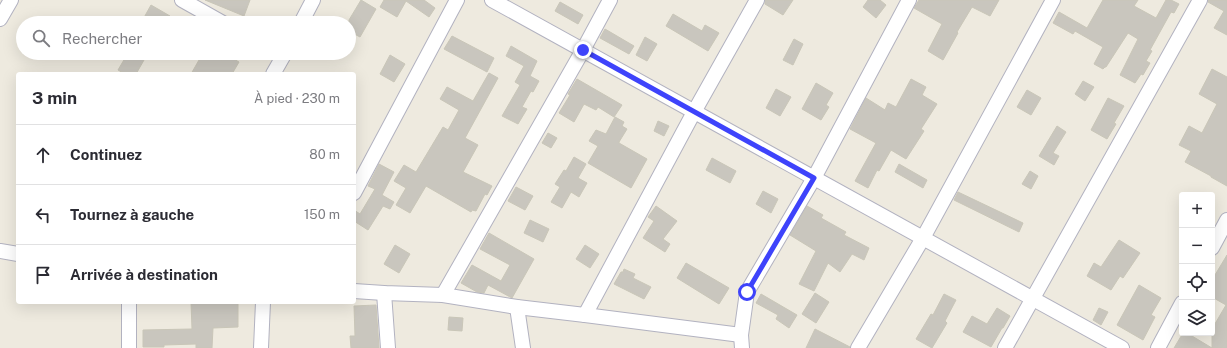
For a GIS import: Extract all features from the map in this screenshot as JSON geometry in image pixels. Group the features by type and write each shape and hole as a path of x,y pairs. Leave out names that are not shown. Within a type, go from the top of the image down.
{"street":[{"path":"0,19 11,0"},
{"path":"182,0 211,16"},
{"path":"305,16 313,0"},
{"path":"356,189 457,0"},
{"path":"492,0 1122,348"},
{"path":"443,295 610,0"},
{"path":"585,314 694,112 757,0"},
{"path":"356,291 443,295 517,307 585,314 742,342 747,292 814,178 910,0"},
{"path":"858,348 923,238 1053,0"},
{"path":"1005,348 1200,0"},
{"path":"274,72 279,60"},
{"path":"1215,242 1227,220"},
{"path":"0,251 16,254"},
{"path":"384,293 388,348"},
{"path":"129,304 129,348"},
{"path":"261,348 263,304"},
{"path":"517,307 523,348"},
{"path":"1158,348 1179,309"}],"building":[{"path":"205,0 250,0 244,16"},
{"path":"361,0 376,9 360,37 356,35 356,16 351,16"},
{"path":"384,0 424,0 435,8 429,17 406,1 397,17 380,7"},
{"path":"765,0 793,0 783,15 765,4"},
{"path":"868,0 880,0 886,5 876,18 863,7"},
{"path":"919,0 999,0 990,16 972,7 943,60 928,51 942,24 914,8"},
{"path":"1103,0 1138,0 1134,6 1156,18 1166,0 1171,0 1179,4 1174,13 1171,12 1150,50 1152,51 1146,61 1150,63 1143,75 1141,74 1135,83 1120,75 1138,39 1128,33 1106,67 1103,69 1094,64 1103,47 1075,31 1073,34 1053,23 1059,12 1087,28"},
{"path":"1208,0 1227,0 1227,35 1214,28 1224,11 1208,2"},
{"path":"560,2 583,15 578,24 555,11"},
{"path":"151,5 170,16 145,16"},
{"path":"673,14 702,31 705,25 719,33 708,51 666,26"},
{"path":"605,29 634,46 629,54 600,38"},
{"path":"452,36 494,58 487,72 444,49"},
{"path":"645,37 657,44 647,61 636,55"},
{"path":"794,39 803,44 793,65 783,60"},
{"path":"511,46 537,61 530,76 539,81 533,92 531,91 522,107 527,109 518,124 502,116 520,85 515,82 524,66 506,56"},
{"path":"390,55 405,64 394,82 380,74"},
{"path":"124,60 144,60 137,72 122,72 118,70"},
{"path":"199,60 236,60 239,62 233,72 192,72"},
{"path":"1212,69 1227,77 1227,186 1185,162 1191,151 1179,145 1189,126 1202,133 1217,104 1199,94"},
{"path":"489,73 498,78 465,138 478,145 463,172 492,186 487,195 485,194 476,211 472,210 471,212 426,186 410,213 396,205 406,188 394,181 404,165 416,172 443,127 448,130 459,110 440,99 447,87 473,101"},
{"path":"577,79 622,105 614,117 598,107 596,110 584,104 574,122 559,113 570,95 568,94"},
{"path":"911,79 926,87 922,95 937,104 921,129 924,131 906,159 891,150 879,171 877,170 868,188 855,181 876,143 850,129 866,98 885,110 888,103 896,107"},
{"path":"1083,81 1094,87 1085,101 1075,94"},
{"path":"816,83 833,93 826,105 829,107 821,120 802,109"},
{"path":"776,89 791,97 780,116 766,108"},
{"path":"1027,90 1041,98 1031,115 1017,107"},
{"path":"1108,98 1124,106 1107,139 1091,130"},
{"path":"615,117 624,122 622,126 627,129 619,143 647,159 631,188 588,163 598,146 589,141 596,130 606,134"},
{"path":"658,121 669,126 664,136 654,131"},
{"path":"1057,126 1066,132 1053,153 1059,156 1054,165 1039,156"},
{"path":"548,133 557,138 551,148 542,143"},
{"path":"574,157 586,164 578,178 587,183 579,197 571,192 562,208 551,202 560,187 555,184 564,170 566,171"},
{"path":"712,158 736,171 730,183 706,170"},
{"path":"379,164 394,172 382,195 394,202 390,209 383,206 368,230 356,222 356,211 360,214 375,189 368,186"},
{"path":"899,164 927,180 923,188 895,172"},
{"path":"1030,171 1038,176 1031,189 1022,184"},
{"path":"516,187 533,196 525,210 508,201"},
{"path":"763,191 778,199 771,213 756,204"},
{"path":"958,192 1023,223 1019,232 954,200"},
{"path":"656,206 677,221 663,239 670,244 665,252 643,238 654,221 648,217"},
{"path":"807,206 823,215 821,218 846,232 844,235 869,248 864,260 852,254 840,272 828,263 814,291 799,284 816,251 790,235"},
{"path":"530,220 549,229 543,242 524,233"},
{"path":"489,233 534,259 512,298 488,285 484,293 477,292 461,283 472,265 501,281 510,265 480,249"},
{"path":"1119,240 1140,253 1123,278 1120,276 1111,290 1087,276 1094,263 1101,267"},
{"path":"395,245 410,254 399,273 384,264"},
{"path":"585,245 599,254 590,268 576,259"},
{"path":"1227,255 1227,348 1212,348 1212,336 1215,336 1215,324 1226,305 1215,299 1215,275"},
{"path":"686,263 729,288 719,304 677,278"},
{"path":"624,269 635,274 633,278 651,287 644,299 614,284"},
{"path":"1139,285 1161,298 1151,315 1155,317 1143,340 1117,325"},
{"path":"815,293 829,302 816,323 802,314"},
{"path":"761,294 797,315 789,328 776,319 778,315 756,303"},
{"path":"944,294 956,300 945,321 947,323 932,348 916,339 931,314 933,315"},
{"path":"191,304 238,304 238,327 213,328 212,348 196,348 196,344 143,347 143,330 192,329"},
{"path":"376,305 379,348 351,348 350,336 355,336 354,306"},
{"path":"997,308 1010,316 991,347 963,332 972,316 987,324"},
{"path":"1099,308 1108,312 1101,325 1093,320"},
{"path":"449,317 463,318 462,331 448,330"},
{"path":"815,329 850,347 850,348 806,348"},
{"path":"1181,336 1192,336 1212,348 1174,348"}],"route":[{"path":"583,50 814,178 747,292"}]}
